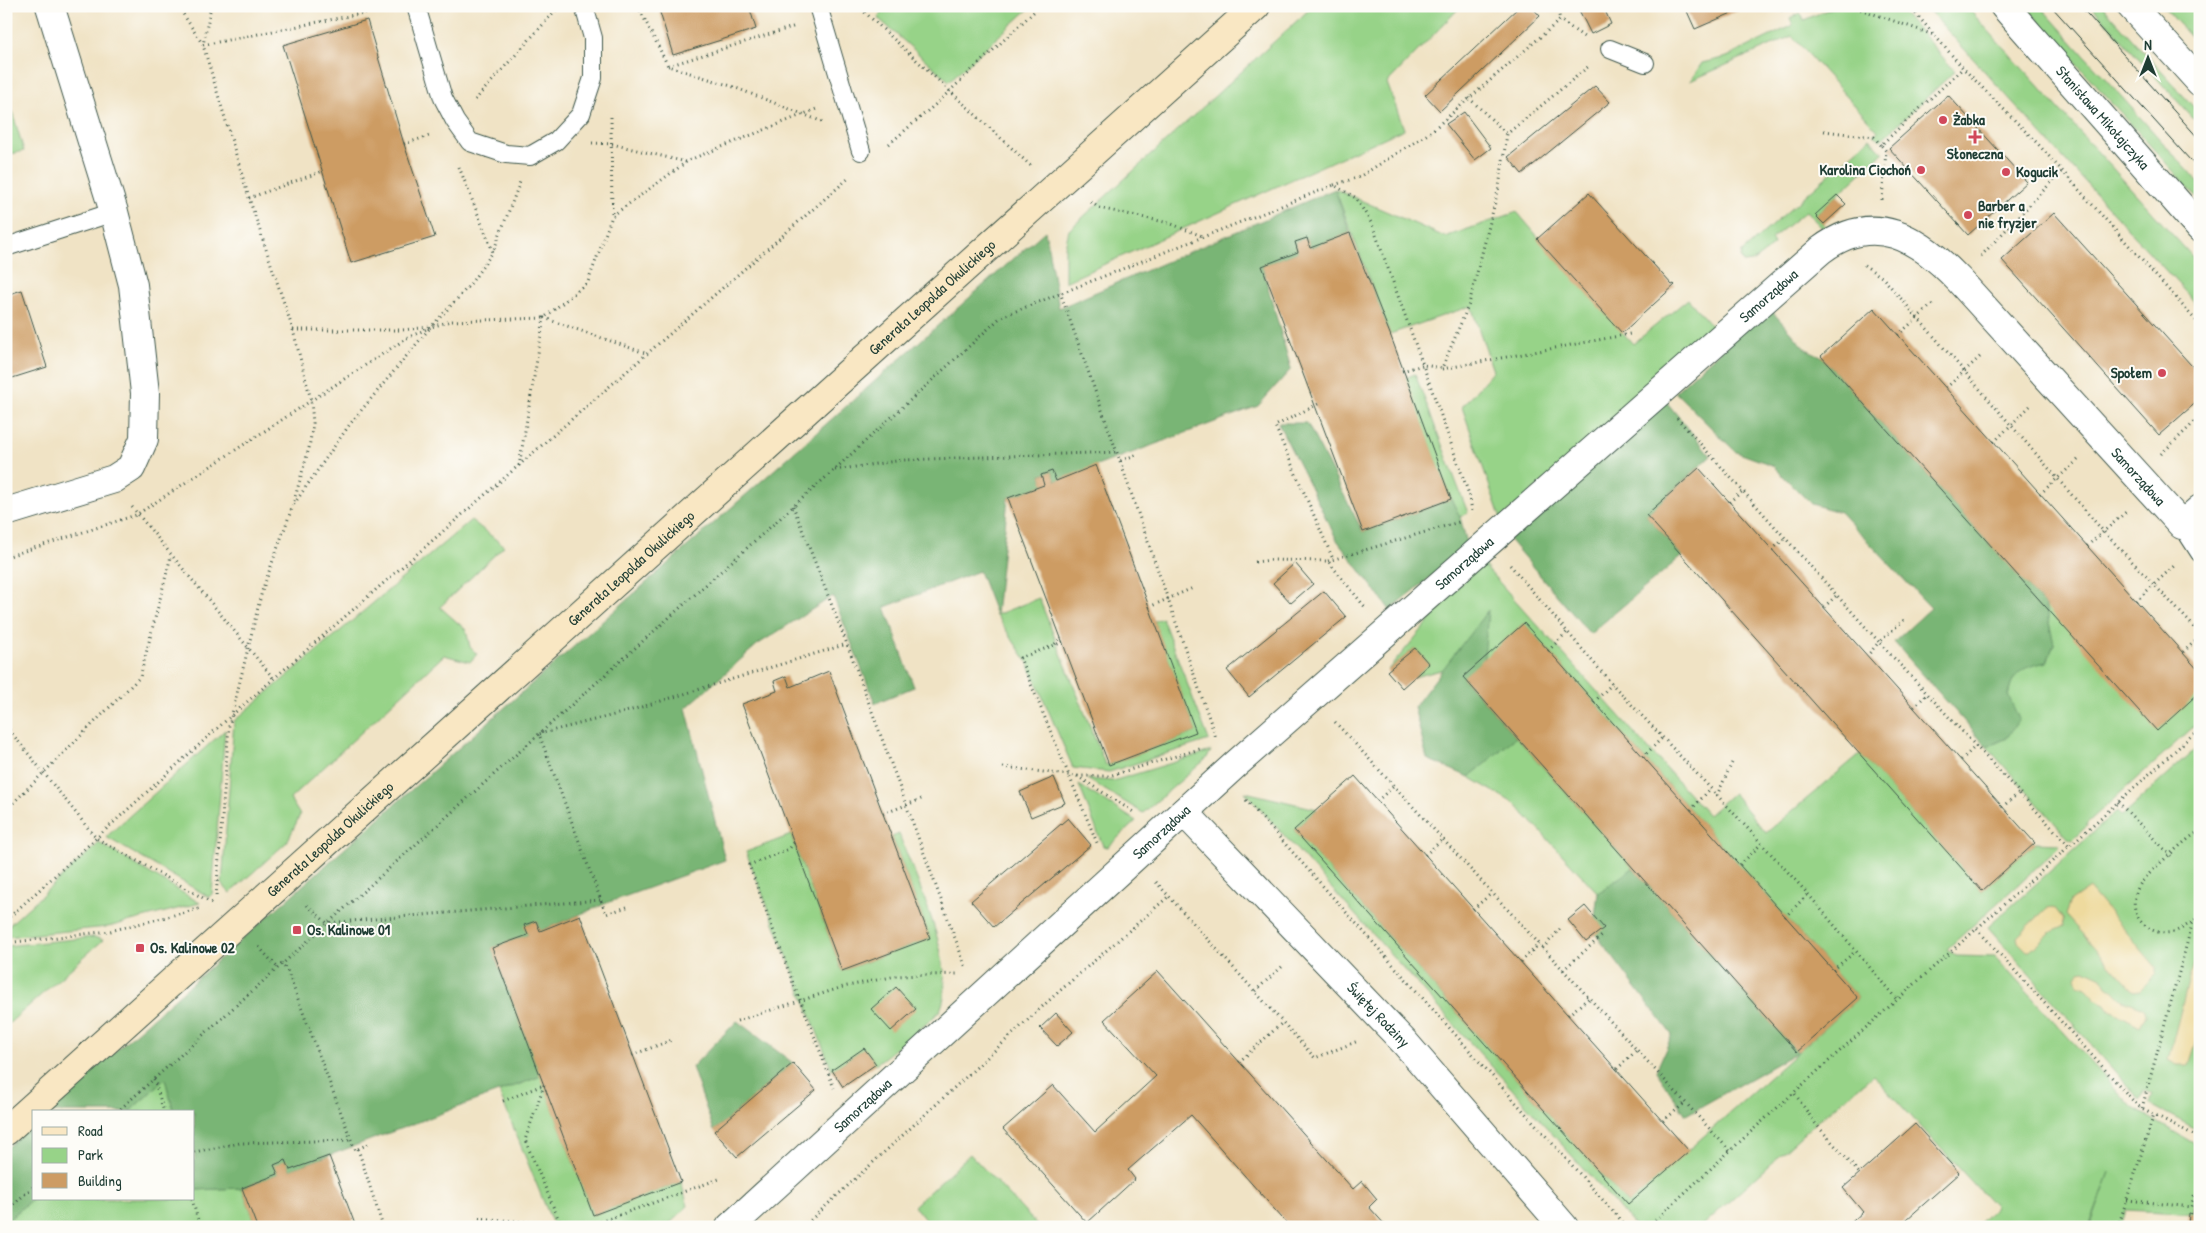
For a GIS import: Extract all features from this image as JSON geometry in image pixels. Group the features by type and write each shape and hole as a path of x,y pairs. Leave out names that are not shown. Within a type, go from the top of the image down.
{"main road":[{"name":"Generała Leopolda Okulickiego","path":"6,1131 1256,6"}],"street":[{"path":"6,512 114,479 131,468 144,439 145,393 133,285 114,212 50,6"},
{"name":"Stanisława Mikołajczyka","path":"2004,6 2200,228"},
{"path":"2131,6 2200,82"},
{"name":"Samorządowa","path":"730,1227 1184,812 1821,250 1850,234 1879,231 1898,235 1914,242 1942,262 2191,517"},
{"name":"Świętej Rodziny","path":"1184,812 1405,1043 1564,1227"}],"lane":[{"path":"430,6 418,14 443,98 455,121 470,142 506,154 530,156 556,141 581,114 593,78 593,38 584,6"},
{"path":"820,12 858,143"},
{"path":"1610,49 1645,64"},
{"path":"6,247 114,212"},
{"path":"2191,517 2200,553"}],"path":[{"path":"178,6 203,45 249,198 293,330 311,400 313,423 310,448 292,508 262,591 232,715 216,904"},
{"path":"203,45 211,6"},
{"path":"203,45 398,6"},
{"path":"473,102 560,6"},
{"path":"638,6 668,66 731,86 804,114 858,143"},
{"path":"886,146 950,91 1040,6"},
{"path":"1402,371 1423,365 1442,368 1469,304 1499,187 1507,134 1610,49 1587,39 1560,20 1557,6"},
{"path":"1781,10 1792,6"},
{"path":"1852,6 1935,35"},
{"path":"1909,6 1963,68 2062,171 2200,325"},
{"path":"820,12 860,7 1033,168"},
{"path":"119,1110 277,966 834,470 1001,316 1334,185 1359,178 1428,134 1560,20"},
{"path":"668,66 796,26"},
{"path":"1881,144 1963,68"},
{"path":"612,216 686,162 844,98"},
{"path":"1470,98 1507,134"},
{"path":"1824,131 1874,137 1886,151 1879,231"},
{"path":"404,144 436,133"},
{"path":"519,466 544,318 588,282 612,216 612,144 686,162"},
{"path":"6,920 232,715 858,170"},
{"path":"249,198 323,171"},
{"path":"1959,280 2062,171"},
{"path":"1334,185 1356,198 1372,224 1470,497 1473,518"},
{"path":"1090,202 1099,208 1169,223 1202,236"},
{"path":"292,508 350,424 431,327 468,287 493,252"},
{"path":"1860,262 1883,278 2104,532 2200,633"},
{"path":"1060,292 1216,732 1217,743"},
{"path":"6,557 136,515 407,338 431,327 451,321 544,318 648,354"},
{"path":"1898,335 1917,318"},
{"path":"293,330 402,330 431,327"},
{"path":"1442,369 1630,334"},
{"path":"1946,388 1975,362"},
{"path":"1318,404 1274,426 1333,559"},
{"path":"1994,442 2025,410"},
{"path":"1679,412 1675,416 1836,596 2070,847"},
{"path":"2155,459 2200,417"},
{"path":"834,470 903,460 1116,452"},
{"path":"1120,461 1138,454"},
{"path":"2040,494 2071,466"},
{"path":"114,479 136,515 274,679"},
{"path":"1729,502 1742,491"},
{"path":"793,506 847,644 977,1000"},
{"path":"2087,546 2118,520"},
{"path":"1255,562 1271,560 1328,561 1463,521"},
{"path":"1772,550 1785,538"},
{"path":"6,810 140,677 171,556"},
{"path":"1504,558 1612,684 1808,894 1898,1001"},
{"path":"1328,561 1386,633"},
{"path":"2136,601 2170,570"},
{"path":"1149,607 1193,588"},
{"path":"1824,607 1836,596"},
{"path":"1867,656 1879,642 1904,620"},
{"path":"1548,651 1568,631"},
{"path":"1054,646 1061,637"},
{"path":"2183,652 2200,637"},
{"path":"1063,642 1020,658 1100,848 1103,850"},
{"path":"539,734 622,714 847,644"},
{"path":"1594,702 1612,684"},
{"path":"1914,707 1927,694"},
{"path":"1334,721 1730,1151"},
{"path":"6,726 96,838 216,904"},
{"path":"1648,1227 2200,728"},
{"path":"539,734 606,914 627,907"},
{"path":"1643,757 1663,737"},
{"path":"1076,776 1109,776 1208,746"},
{"path":"1961,760 1976,746"},
{"path":"1717,795 1732,763"},
{"path":"1003,767 1076,776 1138,815"},
{"path":"1377,801 1394,786"},
{"path":"1691,810 1711,788"},
{"path":"2002,807 2019,793"},
{"path":"883,814 924,798"},
{"path":"1246,800 1627,1227"},
{"path":"2118,802 2170,856"},
{"path":"2200,831 2142,881 2135,898 2134,908 2143,923 2150,929 2162,932 2173,932 2200,916"},
{"path":"1425,855 1443,839"},
{"path":"794,843 789,850 749,865 829,1076"},
{"path":"1740,865 1761,844"},
{"path":"1150,875 1314,1058 1361,1040"},
{"path":"1473,909 1492,893"},
{"path":"1785,916 1808,894"},
{"path":"803,1227 1048,1002 1169,896"},
{"path":"300,910 307,904 327,923 600,900"},
{"path":"6,943 110,931 151,923 216,904"},
{"path":"2142,1108 2193,921"},
{"path":"1543,948 1560,929"},
{"path":"1977,929 2142,1108 2200,1138"},
{"path":"1563,970 1604,934"},
{"path":"253,941 277,966"},
{"path":"259,948 266,942"},
{"path":"1521,962 1539,944"},
{"path":"1833,970 1856,951"},
{"path":"1254,991 1289,960"},
{"path":"281,964 287,970 355,1150 371,1143"},
{"path":"737,1021 822,992 896,976 968,974"},
{"path":"1568,1015 1590,998"},
{"path":"1239,1062 1282,1023"},
{"path":"632,1055 672,1040"},
{"path":"1617,1069 1637,1050"},
{"path":"154,1079 163,1110"},
{"path":"503,1101 544,1085 525,1140 560,1225"},
{"path":"1795,1094 1816,1123 1860,1174"},
{"path":"1663,1121 1685,1102"},
{"path":"2118,1227 2154,1114"},
{"path":"195,1152 240,1143 351,1140"},
{"path":"358,1149 383,1227"},
{"path":"478,1218 584,1227 719,1179"},
{"path":"6,1211 32,1188"},
{"path":"2127,1200 2190,1207 2194,1196 2200,1193"},
{"path":"192,1200 200,1227"},
{"path":"520,1221 524,1227"}],"green space":[{"path":"883,6 1032,6 949,81 878,18 884,9"},
{"path":"1313,6 1461,6 1387,83 1404,129 1065,282 1065,247 1069,230"},
{"path":"1836,6 1897,6 1955,71 1881,140 1874,135 1878,131 1792,36 1690,81 1702,63 1727,57 1793,25 1790,18 1800,13 1804,20"},
{"path":"1925,6 1966,6 2200,265 2200,308"},
{"path":"2028,6 2040,6 2200,184 2200,201 2033,15"},
{"path":"2091,6 2102,6 2200,114 2200,126"},
{"path":"2163,6 2200,6 2200,47"},
{"path":"6,91 24,151 6,155"},
{"path":"1870,138 1883,153 1815,215 1826,227 1823,229 1806,211 1771,239 1774,245 1752,262 1744,263 1741,258 1742,252"},
{"path":"1335,189 1445,237 1517,212 1538,239 1633,344 1688,299 1716,331 1501,519 1462,407 1493,371 1471,306 1390,334"},
{"path":"1335,189 1350,233 1310,248 1307,238 1295,242 1298,252 1262,266 1291,369 1258,406 1056,481 1052,471 1041,475 1044,485 1008,498 996,615 979,571 885,607 914,687 875,703 833,596 757,645 686,708 725,860 607,903 540,931 536,921 525,925 528,935 492,948 541,1076 290,1170 286,1161 275,1165 278,1174 242,1188 195,1190 195,1110 173,1110 165,1079 131,1110 48,1110 1045,231 1059,308"},
{"path":"1768,307 1806,349 1821,356 2045,606 2054,644 2047,662 2026,668 2013,680 2008,695 2019,719 2007,738 1987,747 1894,642 1931,608 1840,512 1811,504 1772,465 1736,452 1675,392"},
{"path":"1415,374 1468,513 1460,517 1451,499 1405,378"},
{"path":"1664,399 1711,456 1646,515 1682,556 1590,634 1507,537"},
{"path":"1278,423 1307,423 1363,532 1451,499 1460,517 1468,547 1390,610 1337,540"},
{"path":"471,520 504,546 440,607 466,630 470,647 477,654 470,662 444,655 290,799 300,815 287,842 230,893 222,884 234,721"},
{"path":"1480,561 1708,815 1733,793 1766,833 1860,754 1982,891 2035,843 2059,844 2059,847 1947,949 1956,956 1995,957 2133,1108 2200,1147 2200,1214 2126,1210 2121,1227 2090,1227 2110,1172 2089,1227 1975,1227 1995,1207 1873,1075 1815,1123 1701,1227 1636,1227 1245,792 1317,809 1294,830 1628,1204 1858,998 1524,623 1484,659 1414,677 1429,664 1415,648 1387,671"},
{"path":"1039,598 1105,764 1109,765 1196,732 1154,621 1162,618 1209,740 1109,772 1073,768 1028,663 996,615"},
{"path":"2045,606 2200,692 2200,721 2086,824 2087,826 2072,840 2069,839 1987,747 2007,738 2008,698 2014,678 2019,671 2027,666 2047,662 2054,644"},
{"path":"1488,610 1484,659 1463,678 1516,737 1469,777 1427,759 1414,707"},
{"path":"225,730 212,894 209,897 106,837"},
{"path":"1516,737 1633,868 1598,893 1515,804 1469,777"},
{"path":"2200,745 2200,1131 2149,1104 2152,1095 2143,1091 2140,1100 1988,927 2117,811 2122,816"},
{"path":"1211,751 1206,759 1143,813 1087,779 1113,781"},
{"path":"1079,785 1136,821 1108,847 1103,846"},
{"path":"899,834 933,922 944,971 945,993 940,1010 936,1015 876,1064 864,1048 832,1070 746,852 791,835 842,971 930,938 892,837"},
{"path":"99,843 200,903 108,927 6,937 6,928"},
{"path":"1633,868 1797,1052 1686,1115 1656,1071 1672,1035 1593,931 1598,893"},
{"path":"94,937 103,940 6,1026 6,946"},
{"path":"737,1021 793,1063 714,1131 692,1067"},
{"path":"541,1076 593,1215 681,1182 688,1206 666,1227 554,1227 499,1092"},
{"path":"165,1079 173,1110 131,1110"},
{"path":"32,1125 32,1199 6,1222 6,1149"},
{"path":"970,1154 1039,1227 931,1227 914,1206"},
{"path":"242,1188 257,1227 6,1227 6,1222 32,1199 195,1200 195,1190"}],"sand":[{"path":"2089,888 2156,967 2156,974 2140,990 2134,991 2065,915 2070,901"},
{"path":"2054,907 2063,919 2064,926 2050,933 2030,951 2027,951 2018,942 2017,937 2047,908"},
{"path":"2200,947 2200,1031 2189,1065 2177,1065 2168,1060 2188,982"},
{"path":"2085,970 2102,978 2106,986 2122,999 2145,1010 2146,1015 2140,1026 2110,1010 2106,1004 2095,999 2086,987 2078,984 2076,976 2080,971"}],"building":[{"path":"658,6 749,6 756,29 673,55"},
{"path":"1520,6 1531,6 1540,16 1440,111 1425,95"},
{"path":"1577,6 1603,6 1611,24 1591,34"},
{"path":"1691,6 1748,6 1695,29 1686,9"},
{"path":"367,20 404,144 435,237 351,263 283,45"},
{"path":"1595,86 1610,102 1522,174 1508,157"},
{"path":"1948,95 2027,182 1968,235 1889,148"},
{"path":"1464,112 1491,148 1475,160 1446,124"},
{"path":"1589,193 1672,285 1675,285 1622,333 1537,239"},
{"path":"1837,195 1846,204 1824,224 1815,215"},
{"path":"2054,213 2200,375 2200,399 2159,435 2002,260"},
{"path":"1350,233 1390,334 1451,499 1363,532 1262,266 1298,252 1295,242 1307,238 1310,248"},
{"path":"22,290 47,367 6,380 6,295"},
{"path":"1874,308 2200,672 2200,692 2157,731 1821,356"},
{"path":"1096,465 1196,732 1109,765 1008,498 1044,485 1041,475 1052,471 1056,481"},
{"path":"1699,468 2035,843 1982,891 1646,515"},
{"path":"1295,563 1313,584 1291,603 1273,583"},
{"path":"1324,591 1346,617 1249,697 1227,670"},
{"path":"1524,623 1858,998 1797,1052 1463,677"},
{"path":"1415,648 1429,664 1402,688 1387,671"},
{"path":"829,671 930,938 842,971 742,704 777,691 774,681 786,676 790,687"},
{"path":"1355,776 1689,1151 1628,1204 1294,830"},
{"path":"1054,777 1065,803 1031,817 1020,792"},
{"path":"1068,818 1091,845 994,927 971,901"},
{"path":"1585,906 1604,928 1586,942 1568,920"},
{"path":"580,915 681,1182 593,1215 492,948 528,935 524,925 536,921 540,931"},
{"path":"1158,971 1353,1189 1362,1181 1377,1199 1369,1207 1387,1227 1290,1227 1191,1115 1128,1170 1135,1179 1087,1223 1003,1129 1053,1085 1095,1132 1156,1076 1104,1020"},
{"path":"896,987 916,1009 891,1031 871,1009"},
{"path":"1056,1013 1073,1032 1057,1046 1040,1028"},
{"path":"864,1048 876,1064 843,1087 832,1070"},
{"path":"793,1063 816,1090 737,1157 714,1131"},
{"path":"1915,1124 1959,1173 1898,1227 1846,1227 1863,1212 1843,1188"},
{"path":"329,1156 356,1227 257,1227 242,1188 278,1174 274,1165 286,1160 290,1170"},
{"path":"2194,1203 2200,1203 2200,1227 2188,1227 2189,1213 2193,1214"}],"tram line":[{"path":"2051,6 2200,171"},
{"path":"2080,6 2200,140"}],"place":[{"name":"Żabka","path":"1943,120"},
{"name":"Słoneczna","path":"1975,137"},
{"name":"Karolina Ciochoń","path":"1921,170"},
{"name":"Kogucik","path":"2006,172"},
{"name":"Barber a nie fryzjer","path":"1968,215"},
{"name":"Społem","path":"2162,373"},
{"name":"Os. Kalinowe 01","path":"297,930"},
{"name":"Os. Kalinowe 02","path":"140,948"}]}
